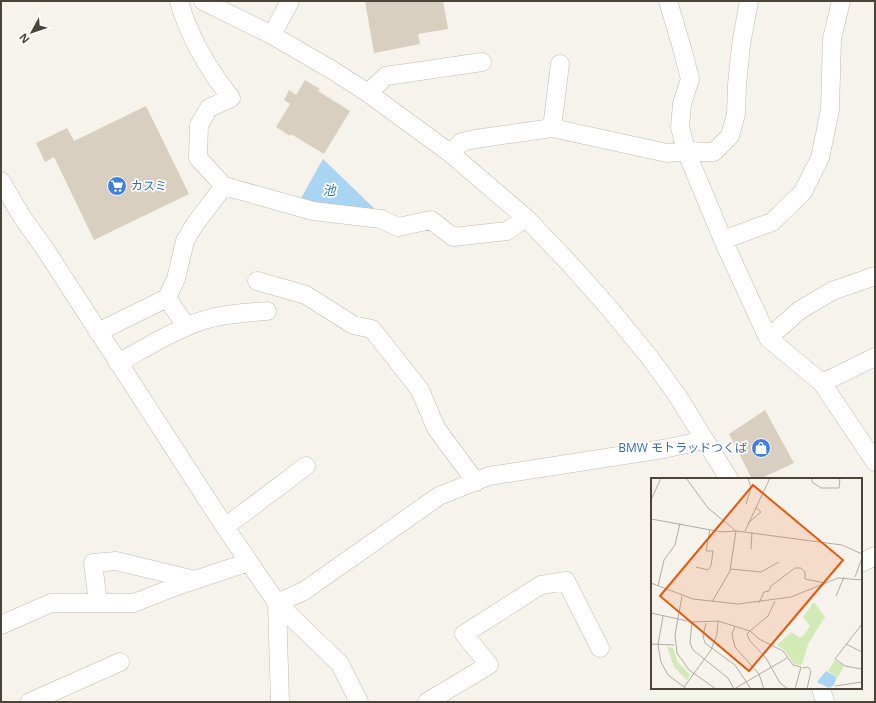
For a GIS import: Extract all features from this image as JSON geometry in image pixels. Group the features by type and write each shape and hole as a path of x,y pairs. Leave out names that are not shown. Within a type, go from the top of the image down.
{"street":[{"path":"179,1 184,18 205,61 232,98 209,108 199,125 198,158 224,186 313,211 381,219 398,227 431,220 453,237 507,231 526,218"},
{"path":"203,1 272,35 368,93 450,153 526,218 610,309 650,358 676,395 728,478"},
{"path":"272,35 290,1"},
{"path":"668,1 690,80 682,104 680,127 686,151 723,240 768,338 822,383 873,456"},
{"path":"450,153 462,142 475,138 552,128 667,153 686,151 714,152 730,136 736,114 741,45 749,1"},
{"path":"723,240 772,222 803,192 820,158 830,110 832,39 841,1"},
{"path":"368,93 386,76 482,62"},
{"path":"552,128 560,64"},
{"path":"1,180 22,217 249,562 278,603 340,664 359,702"},
{"path":"98,332 167,298 176,279 185,242 195,224 224,186"},
{"path":"768,338 806,306 832,291 875,276"},
{"path":"257,281 306,295 353,325 372,329 420,390 436,428 476,482"},
{"path":"167,298 186,326"},
{"path":"118,363 186,326 205,320 244,313 266,311"},
{"path":"822,383 875,357"},
{"path":"278,603 304,592 439,496 489,476 663,449 692,443 703,439"},
{"path":"225,526 306,466"},
{"path":"862,562 875,556"},
{"path":"98,603 93,563 116,561 195,580"},
{"path":"1,625 50,603 134,603 249,562"},
{"path":"427,702 489,665 464,634 541,585 566,581 600,648"},
{"path":"278,603 280,702"},
{"path":"30,702 120,662"},
{"path":"821,689 825,702"}],"water":[{"name":"池","path":"323,159 380,214 300,200"}],"building":[{"path":"365,1 443,1 448,29 418,34 420,44 374,53"},
{"path":"305,80 320,89 318,91 350,111 324,154 291,134 290,136 276,127 290,104 284,100 289,90 296,95"},
{"path":"146,106 189,194 94,240 54,157 45,162 36,143 67,128 74,141"},
{"name":"BMW モトラッドつくば","path":"765,410 794,463 762,478 751,478 729,434"}],"place":[{"name":"カスミ","path":"117,186"},
{"name":"BMW モトラッドつくば","path":"761,448"}]}
